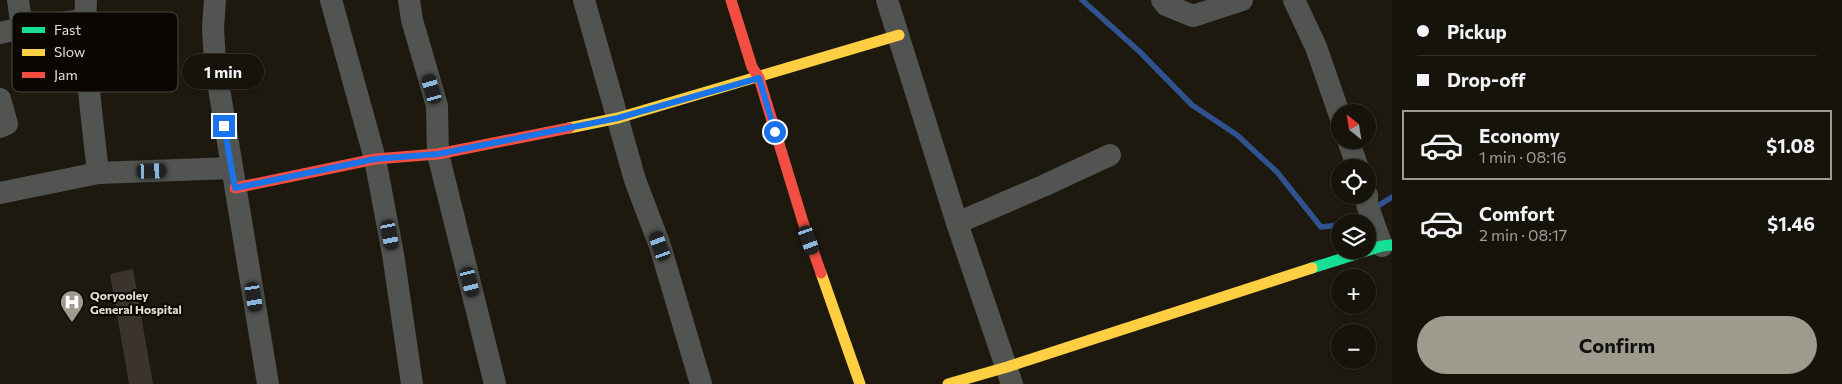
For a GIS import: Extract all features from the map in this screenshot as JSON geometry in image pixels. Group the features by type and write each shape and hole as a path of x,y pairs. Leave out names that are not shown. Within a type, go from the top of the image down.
{"street":[{"path":"215,0 213,28 215,64 268,384"},
{"path":"331,0 375,159 393,254 412,384"},
{"path":"409,0 412,20 437,106 438,154 495,384"},
{"path":"584,0 636,180 660,246 700,384"},
{"path":"731,0 752,67 759,78 803,222 860,384"},
{"path":"887,0 957,222 1009,376"},
{"path":"1162,0 1166,5 1193,16 1242,0"},
{"path":"1294,0 1316,47 1336,104"},
{"path":"0,193 98,173 233,178 375,159 438,154 618,118 759,78 899,35"},
{"path":"90,92 98,173"},
{"path":"0,99 7,124 0,127"},
{"path":"957,222 1043,186 1110,155"},
{"path":"948,384 1009,376 1387,245 1370,207"}],"building":[{"path":"133,269 153,384 129,384 110,274"}],"waterway":[{"path":"1082,0 1140,52 1192,105 1237,135 1277,172 1321,227 1331,226"},
{"path":"1373,209 1392,197"}],"traffic: fast":[{"path":"1312,268 1382,246 1392,245"}],"traffic: slow":[{"path":"569,128 618,118 899,35"},
{"path":"948,384 1007,367 1312,268"},
{"path":"821,273 860,384"}],"traffic: jam":[{"path":"731,0 752,67 759,78 803,222 821,273"},
{"path":"235,188 375,159 438,154 569,128"}],"place":[{"name":"Qoryooley General Hospital","path":"72,323"}],"route":[{"path":"224,126 235,188 375,159 438,154 618,118 759,78 775,132"}]}
